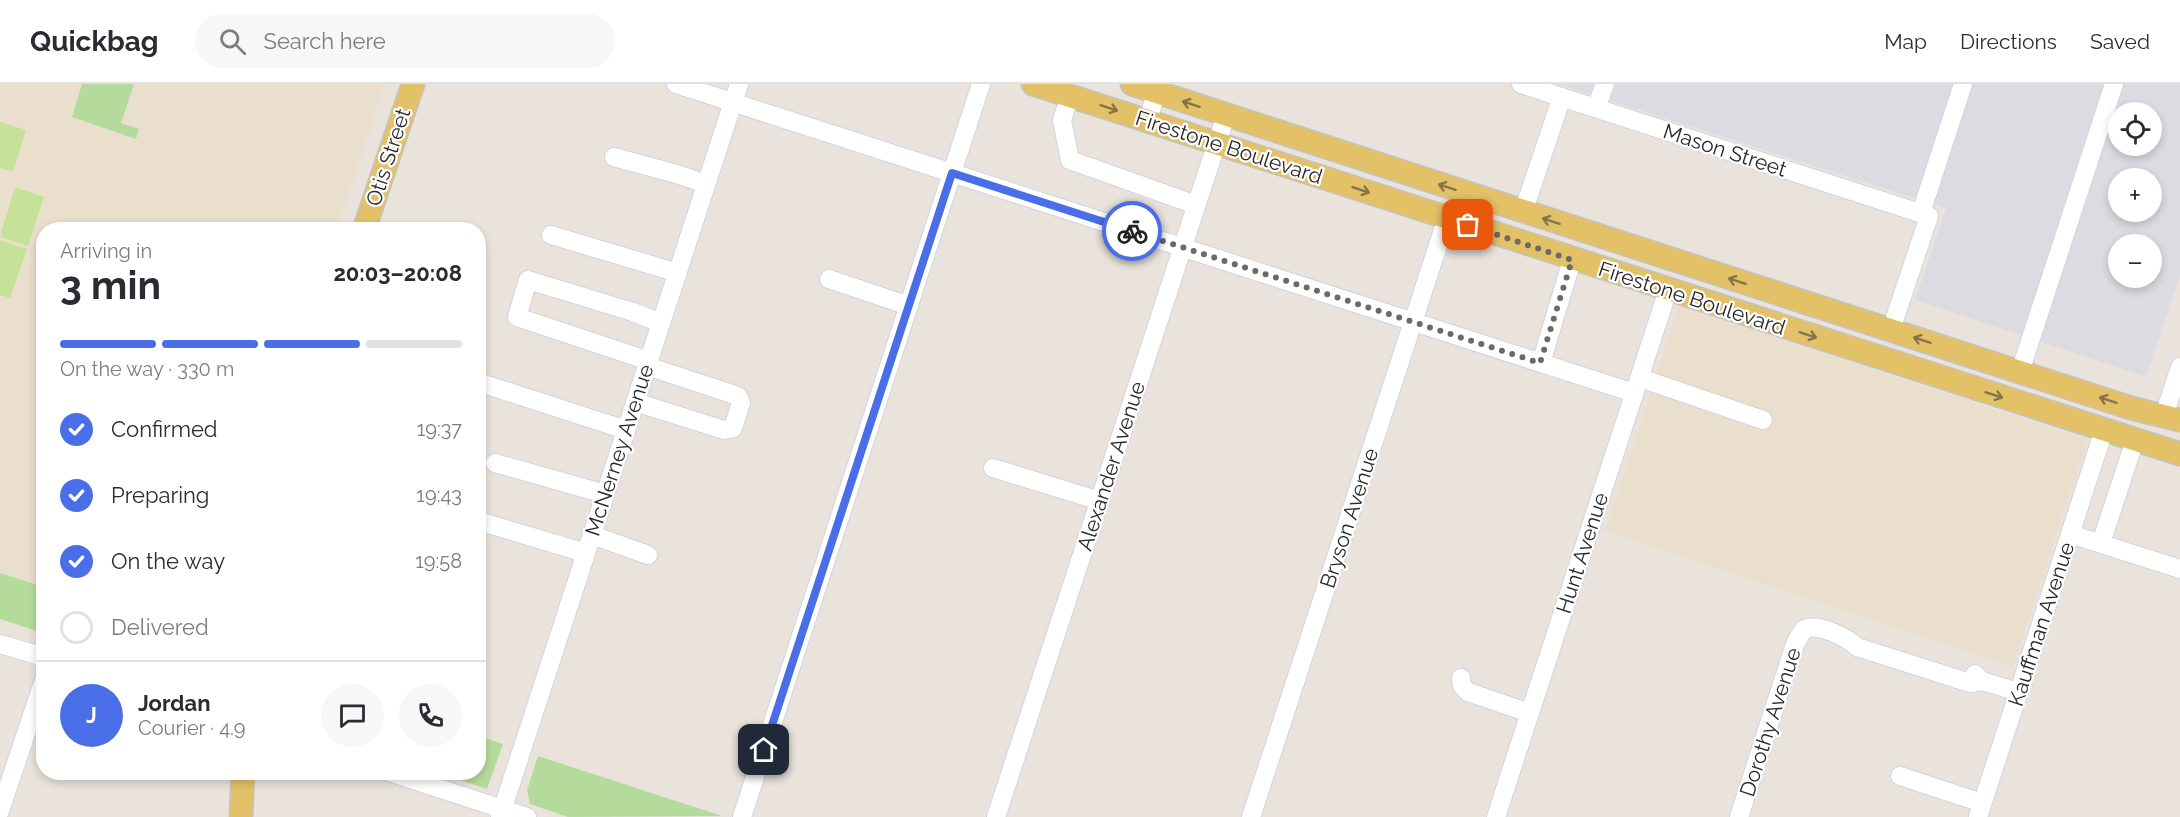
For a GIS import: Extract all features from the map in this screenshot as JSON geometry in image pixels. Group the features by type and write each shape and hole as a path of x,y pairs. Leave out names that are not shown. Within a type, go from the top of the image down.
{"main road":[{"name":"Otis Street","path":"367,222 413,84"},
{"name":"Firestone Boulevard","path":"1033,84 1572,260 2180,454"},
{"name":"Firestone Boulevard","path":"1132,84 1158,88 1226,115 1523,212 2131,408 2172,418"},
{"path":"241,817 243,780"}],"street":[{"path":"676,84 1540,363 1763,420"},
{"name":"McNerney Avenue","path":"501,813 739,84"},
{"path":"742,817 981,84"},
{"name":"Mason Street","path":"1521,84 1925,214"},
{"path":"1596,108 1605,84"},
{"path":"1891,330 1963,84"},
{"path":"2020,372 2114,84"},
{"path":"1148,120 1158,88"},
{"path":"1070,96 1062,120 1070,159 1196,206"},
{"path":"1523,212 1562,97"},
{"name":"Alexander Avenue","path":"996,817 1226,115"},
{"path":"614,157 706,184"},
{"name":"Bryson Avenue","path":"1251,817 1447,218"},
{"path":"551,235 678,273"},
{"path":"1540,363 1572,260"},
{"path":"829,279 909,306"},
{"path":"635,402 724,430 733,428 741,403 738,396 517,317 528,280 633,312 661,323"},
{"name":"Hunt Avenue","path":"1496,817 1668,290"},
{"path":"2172,418 2180,367"},
{"path":"487,385 626,430"},
{"name":"Kauffman Avenue","path":"1980,810 2104,430"},
{"path":"2101,543 2135,441"},
{"path":"495,463 605,494"},
{"path":"993,468 1100,501"},
{"path":"486,523 586,553"},
{"path":"2070,534 2180,569"},
{"path":"592,535 648,555"},
{"name":"Dorothy Avenue","path":"1739,817 1795,644 1804,629 1815,627 1847,638 1861,636 1973,672 1982,681 2018,692"},
{"path":"0,644 36,655"},
{"path":"1461,678 1462,686 1468,692 1530,713"},
{"path":"0,811 36,704"},
{"path":"1900,776 1980,810"},
{"path":"411,780 501,813 527,817"}],"shaded area":[{"path":"0,84 385,84 339,222 36,222 36,631 0,619"},
{"path":"1558,84 2180,84 2180,275 2146,377 1915,300 1946,208"},
{"path":"1679,305 2088,440 2013,666 1605,531"}],"green space":[{"path":"82,84 134,84 121,123 139,129 136,139 72,117"},
{"path":"0,122 26,130 13,172 0,168"},
{"path":"15,187 44,197 28,246 0,237"},
{"path":"0,240 27,249 10,298 0,295"},
{"path":"0,573 36,585 36,631 0,619"},
{"path":"486,738 503,744 487,789 460,780 486,780"},
{"path":"538,756 722,816 568,817 530,804 527,790"}],"way so far":[{"path":"1132,231 1540,363 1572,260 1468,225"}],"route":[{"path":"764,750 952,173 1132,231"}]}
